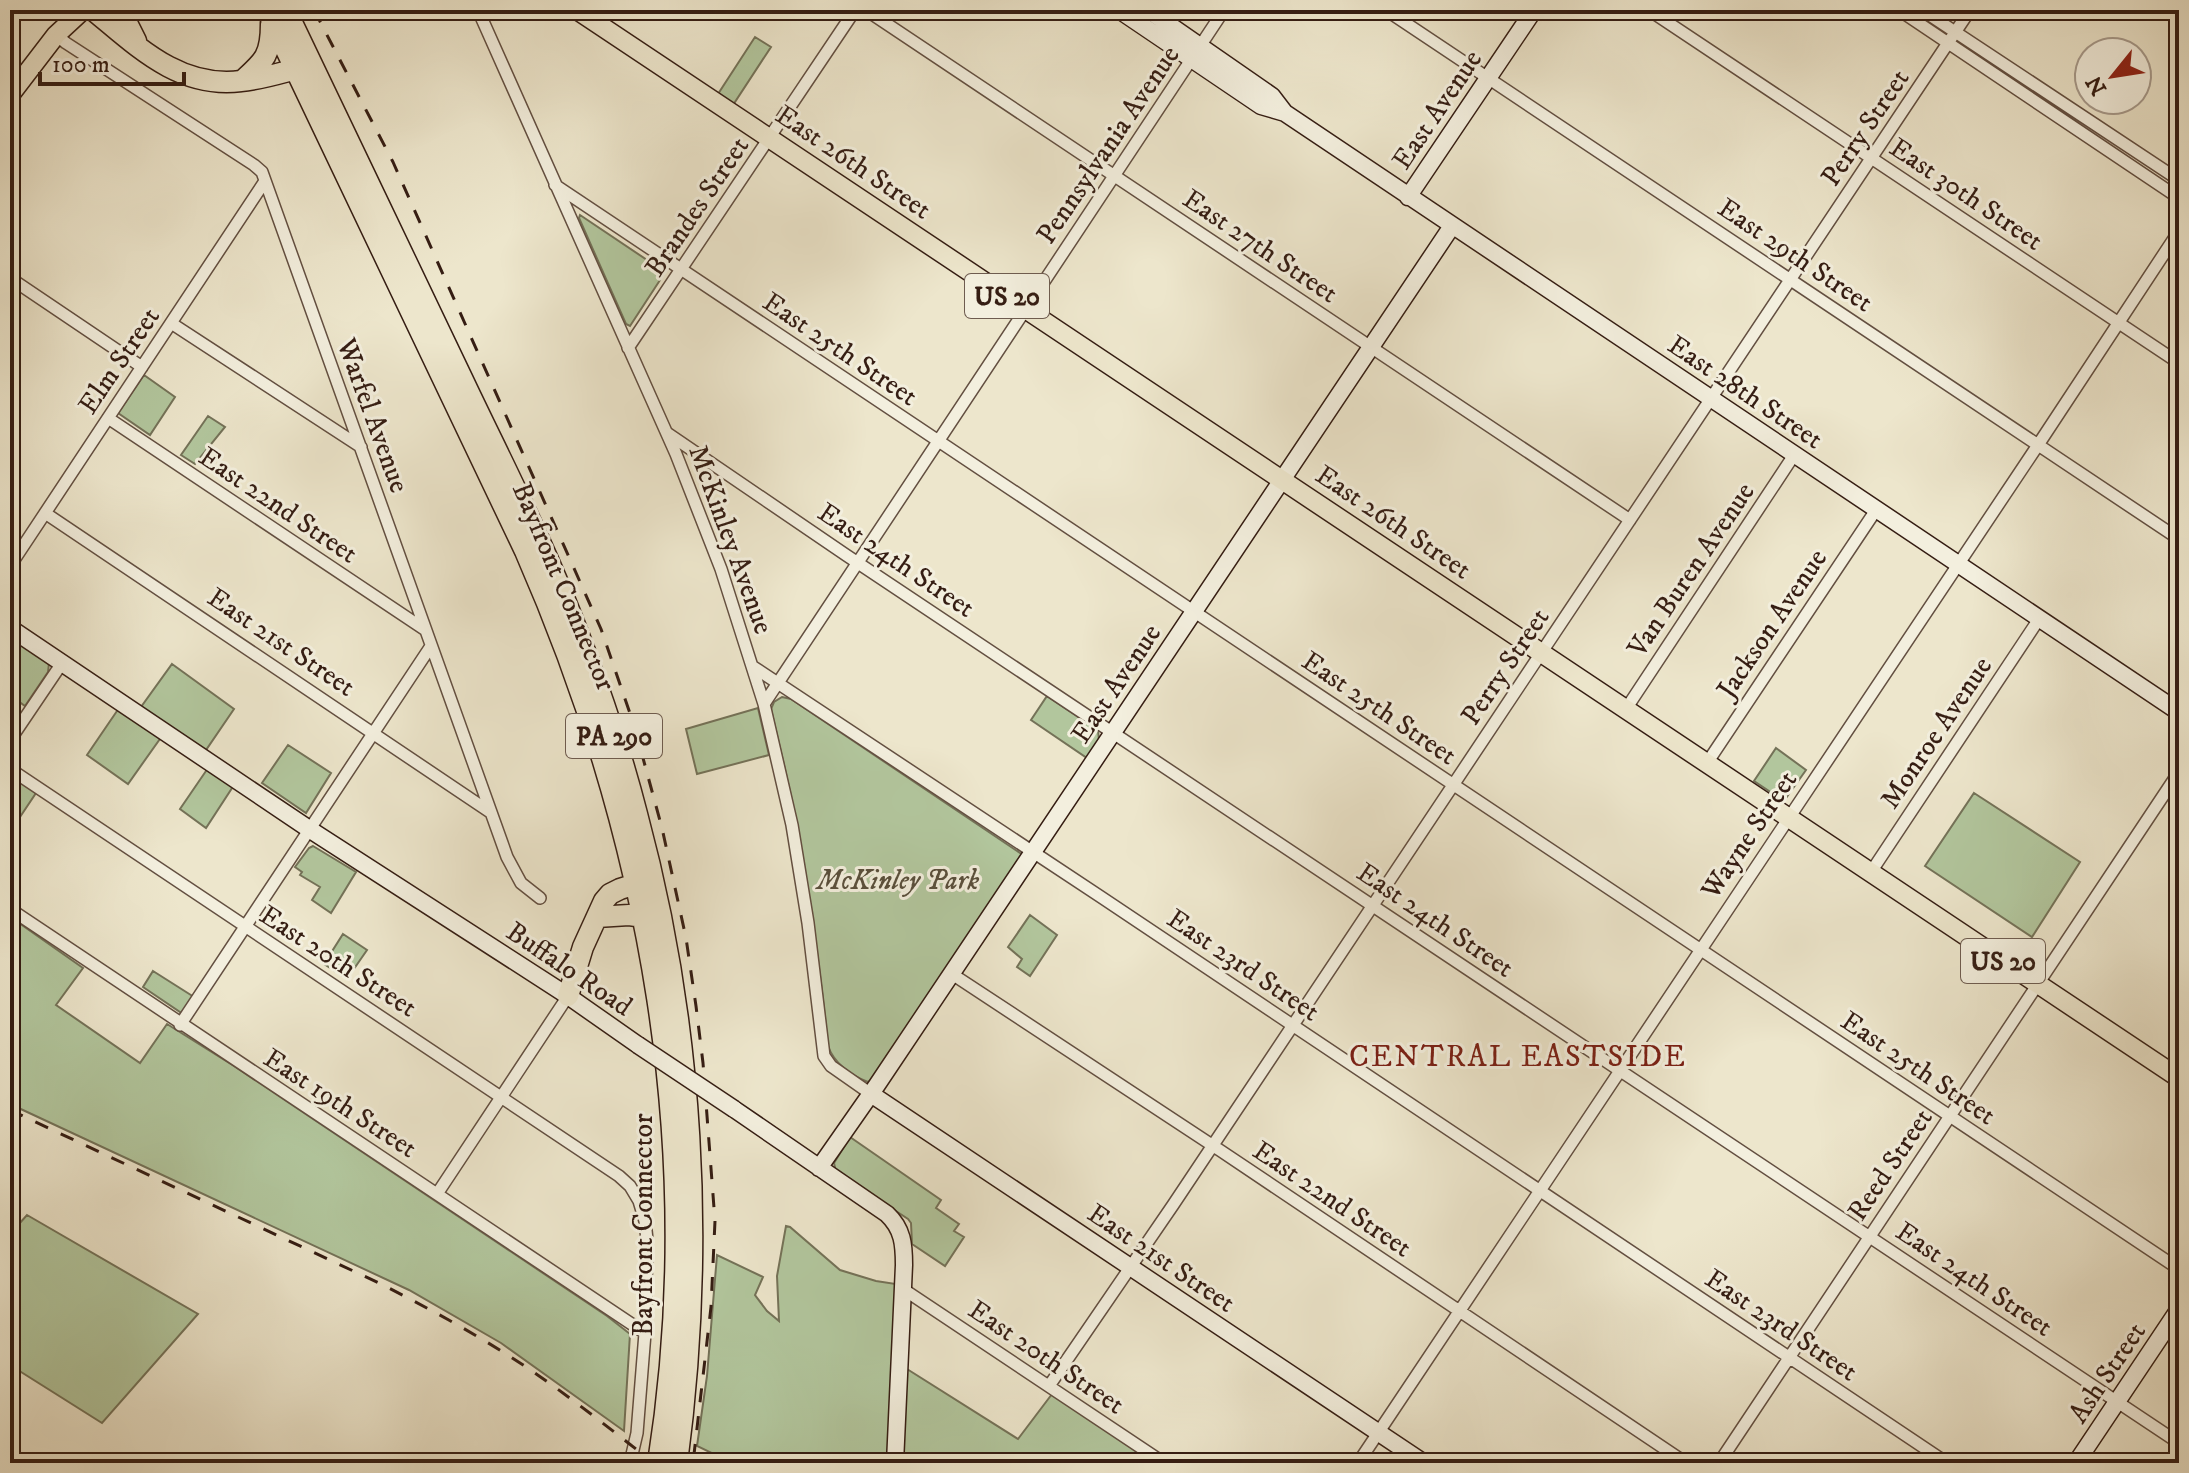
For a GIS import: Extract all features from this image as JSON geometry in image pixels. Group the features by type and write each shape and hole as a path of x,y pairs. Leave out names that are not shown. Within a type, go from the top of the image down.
{"highway":[{"path":"93,10 167,68 192,78 218,82 242,81 304,67"},
{"path":"123,10 140,48"},
{"path":"242,81 269,50 274,13"},
{"name":"Bayfront Connector","path":"274,13 304,67 542,547 563,595 615,739 637,814 645,881 644,917 665,1048 674,1185 673,1314 658,1463"},
{"path":"568,996 583,947 604,901 610,894 645,881"},
{"name":"Bayfront Connector","path":"645,881 667,946 681,1042 692,1178 691,1321 677,1463"},
{"path":"597,917 644,917"}],"main road":[{"path":"10,95 56,35 83,10"},
{"name":"East 26th Street","path":"577,10 2179,1078"}],"street":[{"name":"McKinley Avenue","path":"478,10 667,433 711,542 764,704 792,825 808,923 823,1053 831,1066 871,1094"},
{"name":"Brandes Street","path":"628,348 855,10"},
{"name":"East 27th Street","path":"866,10 1630,520"},
{"name":"East 28th Street","path":"1119,10 1272,96 1285,113 1408,197 2179,712"},
{"name":"East 28th Street","path":"1148,10 1196,52"},
{"name":"Pennsylvania Avenue","path":"764,704 1224,10"},
{"name":"East 29th Street","path":"1386,10 2179,539"},
{"name":"East Avenue","path":"1408,197 1534,10"},
{"name":"East 30th Street","path":"1649,10 2179,363"},
{"path":"1899,10 2179,198"},
{"path":"1922,10 2179,180"},
{"name":"Perry Street","path":"1049,1386 1970,10"},
{"path":"2173,10 2179,14"},
{"name":"Warfel Avenue","path":"56,35 262,172 490,813 514,873 540,898"},
{"name":"Elm Street","path":"10,566 265,181"},
{"name":"East 25th Street","path":"555,185 2179,1269"},
{"name":"East Avenue","path":"819,1168 1452,226"},
{"name":"Wayne Street","path":"1358,1463 2179,231"},
{"path":"10,278 142,367"},
{"path":"171,323 362,448"},
{"name":"East 22nd Street","path":"108,418 424,630"},
{"name":"East 24th Street","path":"667,433 2179,1443"},
{"name":"Van Buren Avenue","path":"1626,709 1794,455"},
{"name":"Jackson Avenue","path":"1707,763 1876,510"},
{"name":"East 21st Street","path":"45,513 490,813"},
{"name":"Monroe Avenue","path":"1871,872 2039,619"},
{"name":"Buffalo Road","path":"10,628 309,829 568,996 887,1214 897,1225 903,1239 895,1463"},
{"path":"180,1025 431,646"},
{"path":"10,740 62,663"},
{"name":"East 23rd Street","path":"752,666 1947,1463"},
{"name":"East 20th Street","path":"10,769 619,1176 637,1196 647,1230 645,1333"},
{"name":"Reed Street","path":"1719,1463 2179,772"},
{"name":"East 19th Street","path":"10,909 645,1333"},
{"name":"East 22nd Street","path":"952,974 1686,1463"},
{"path":"437,1194 568,996"},
{"name":"East 21st Street","path":"871,1094 1424,1463"},
{"name":"East 20th Street","path":"903,1289 1164,1463"},
{"name":"Ash Street","path":"2076,1463 2179,1309"},
{"path":"630,1463 637,1433 645,1333"}],"green space":[{"path":"755,37 771,47 733,105 718,94"},
{"path":"580,215 664,274 630,326 626,324"},
{"path":"144,375 175,397 150,435 118,413"},
{"path":"208,416 225,427 195,464 181,455"},
{"path":"10,635 49,663 48,672 25,706 10,695"},
{"path":"172,664 234,709 206,750 141,707"},
{"path":"1047,696 1098,730 1099,740 1087,758 1031,720"},
{"name":"McKinley Park","path":"782,697 791,699 1023,855 868,1082 844,1068 828,1046 805,873 771,709 774,702"},
{"path":"119,708 162,736 128,784 87,755"},
{"path":"758,708 769,755 697,774 686,729"},
{"path":"288,745 331,773 306,813 262,783"},
{"path":"1776,748 1806,770 1784,801 1754,781"},
{"path":"208,768 234,785 206,828 180,809"},
{"path":"10,775 36,793 10,832"},
{"path":"1974,793 2080,862 2032,937 1925,866"},
{"path":"313,846 356,872 331,913 312,900 320,887 300,875 302,872 295,867"},
{"path":"1030,915 1057,935 1030,976 1017,967 1022,959 1008,947"},
{"path":"19,923 83,968 56,1005 140,1063 167,1024 630,1334 624,1431 501,1343 409,1290 10,1104 10,934"},
{"path":"343,934 367,950 347,979 324,964"},
{"path":"153,971 194,997 183,1014 143,987"},
{"path":"850,1137 941,1200 936,1208 959,1224 954,1231 964,1237 945,1266 912,1244 908,1219 836,1172 834,1163"},
{"path":"27,1215 198,1314 102,1423 10,1365 10,1234"},
{"path":"786,1226 840,1270 896,1284 889,1463 722,1463 718,1456 697,1446 707,1376 717,1255 763,1277 755,1295 779,1321 777,1276"},
{"path":"907,1369 1018,1439 1052,1394 1154,1463 902,1463"}],"railway":[{"path":"314,10 393,162 601,629 634,725 662,828 686,938 696,1006 715,1221 711,1307 693,1463"},
{"path":"10,1110 381,1284 434,1312 537,1375 654,1463"}],"district":[{"name":"CENTRAL EASTSIDE","path":"1518,1056"}]}
